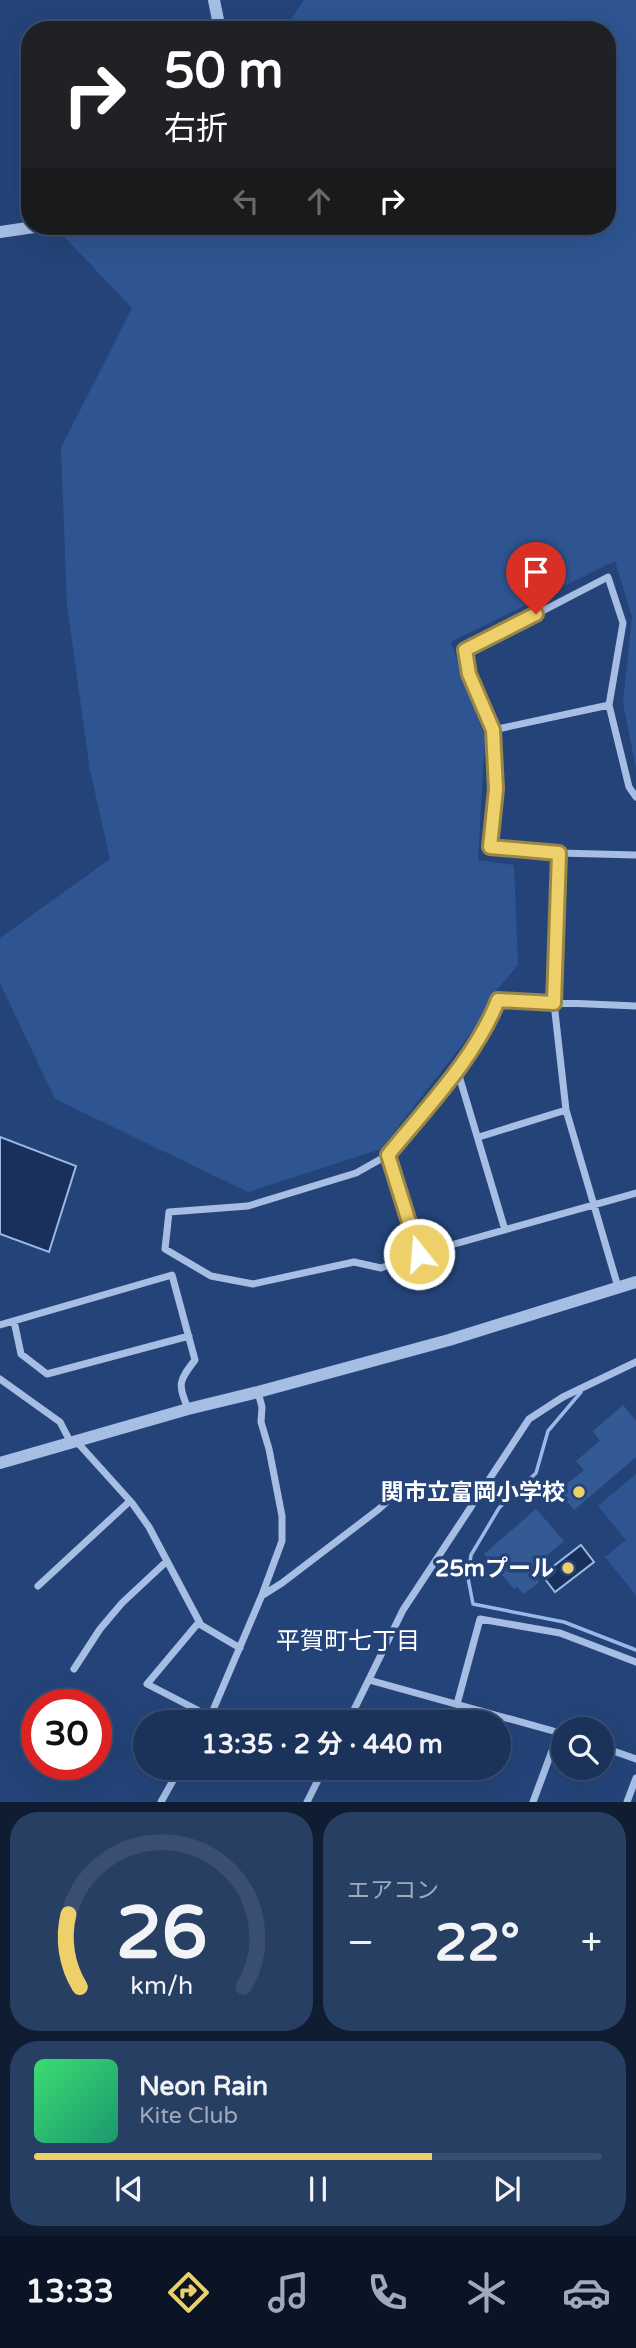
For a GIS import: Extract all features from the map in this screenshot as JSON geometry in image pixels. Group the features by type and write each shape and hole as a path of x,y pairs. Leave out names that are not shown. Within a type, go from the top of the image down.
{"street":[{"path":"214,0 218,21"},
{"path":"0,232 21,229"},
{"path":"636,797 629,787 609,705 623,623 608,577 465,650 469,674 493,730 496,789 490,847 559,853 636,855"},
{"path":"493,730 609,705"},
{"path":"559,853 554,1003 566,1110 618,1287"},
{"path":"636,1006 498,1000 489,1025 388,1155 356,1173 248,1206 169,1212 165,1249 211,1276 253,1283 354,1262 381,1268 419,1254 636,1193"},
{"path":"457,1069 505,1230"},
{"path":"479,1137 566,1110"},
{"path":"388,1155 419,1254"},
{"path":"0,1325 172,1275 195,1360 181,1378 180,1388 188,1409"},
{"path":"0,1463 188,1409 449,1340 636,1282"},
{"path":"14,1321 21,1354 47,1374 189,1336"},
{"path":"354,1710 403,1609 529,1419 563,1397 636,1362"},
{"path":"0,1379 60,1422 74,1443 130,1501 149,1527 199,1622 240,1648"},
{"path":"214,1710 282,1541 282,1516 261,1422 262,1407 258,1392"},
{"path":"262,1595 282,1583 379,1509 405,1485"},
{"path":"38,1586 130,1501"},
{"path":"74,1670 100,1629 121,1603 167,1560"},
{"path":"457,1704 481,1619 560,1633 636,1662"},
{"path":"192,1710 147,1684 199,1622"},
{"path":"369,1680 551,1730"},
{"path":"614,1751 636,1759"},
{"path":"533,1802 551,1758"},
{"path":"627,1802 636,1778"},
{"path":"161,1802 173,1780"},
{"path":"307,1802 318,1780"}],"shaded area":[{"path":"304,0 636,0 636,768 623,703 632,617 615,561 451,642 485,738 478,860 514,865 518,965 490,998 482,1019 381,1149 248,1192 55,1099 0,983 0,938 110,859 90,770 67,605 61,448 132,308 63,235 616,235 616,21 290,21"},
{"path":"0,1137 76,1166 49,1252 0,1234"},
{"path":"636,1474 636,1595 605,1557 626,1540 598,1506"},
{"name":"25mプール","path":"581,1545 594,1562 555,1592 542,1575"}],"building":[{"path":"623,1405 636,1421 636,1457 574,1510 558,1491 584,1470 576,1461 600,1441 593,1431"},
{"path":"536,1509 564,1541 529,1570 539,1582 524,1594 517,1587 514,1589 484,1554"}],"waterway":[{"path":"581,1392 548,1431 536,1473 499,1508 471,1555 468,1578 473,1604 564,1622 636,1650"}],"place":[{"name":"関市立富岡小学校","path":"579,1492"},
{"name":"25mプール","path":"568,1568"}],"district":[{"name":"平賀町七丁目","path":"348,1641"}],"route":[{"path":"419,1254 388,1155 489,1025 498,1000 554,1003 559,853 490,847 496,789 493,730 469,674 465,650 536,614"}]}
